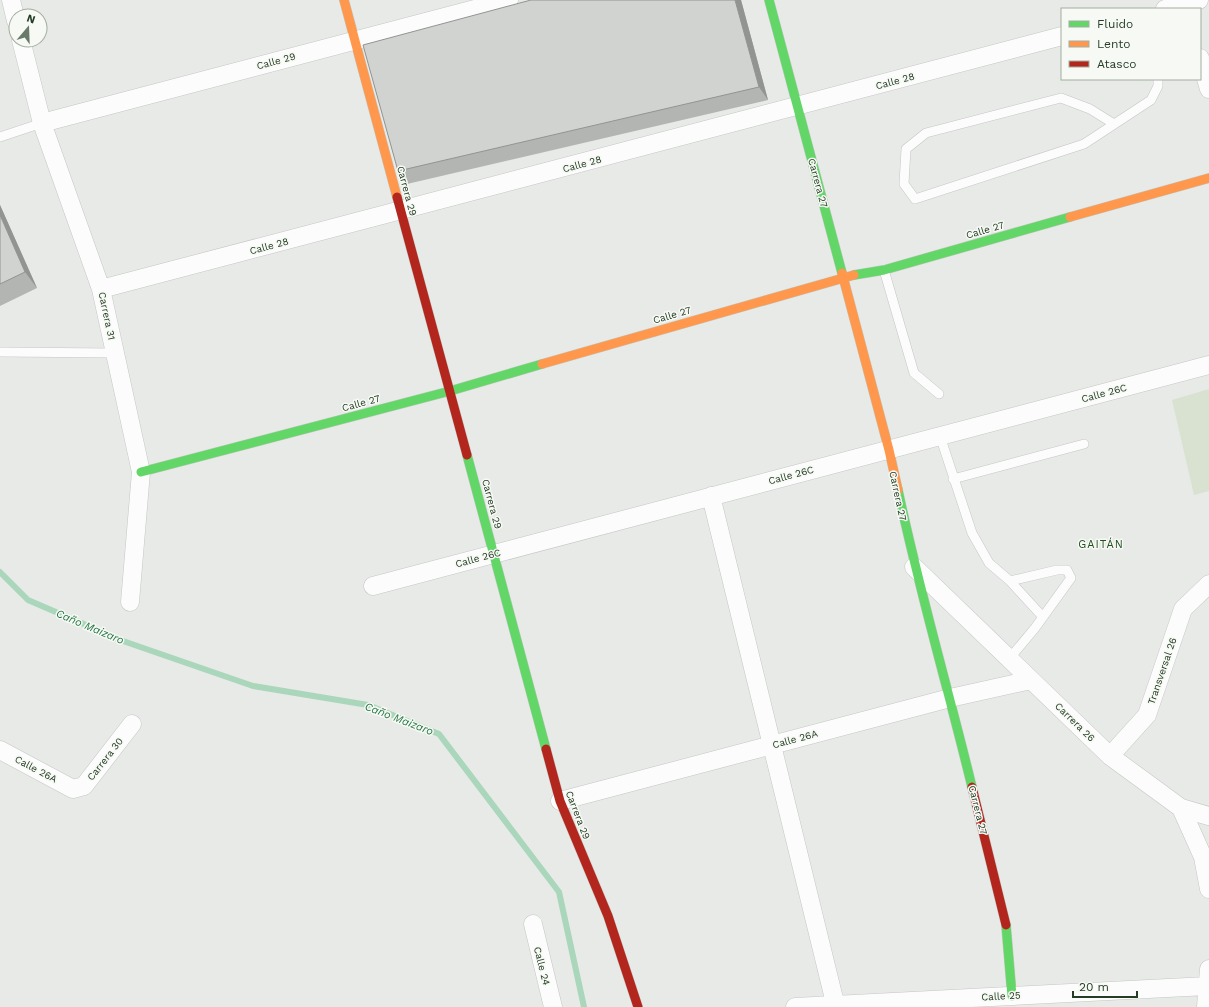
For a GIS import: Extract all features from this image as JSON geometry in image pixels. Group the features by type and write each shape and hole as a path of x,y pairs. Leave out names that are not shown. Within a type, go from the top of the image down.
{"street":[{"name":"Carrera 29","path":"344,0 560,801 608,916 638,1007"},
{"name":"Calle 29","path":"42,123 509,0"},
{"name":"Carrera 27","path":"769,0 888,450 914,567 950,698 1006,926 1012,996"},
{"path":"1169,8 1188,3"},
{"name":"Calle 28","path":"101,289 401,212 1061,36"},
{"name":"Carrera 31","path":"23,48 42,123 101,289 141,472 130,602"},
{"path":"1201,61 1209,89"},
{"name":"Calle 27","path":"141,472 450,391 843,277 884,270 1209,178"},
{"name":"Calle 26C","path":"373,586 1209,365"},
{"path":"711,496 835,1006"},
{"name":"Carrera 26","path":"914,567 1110,756 1181,808 1203,857 1209,889"},
{"name":"Transversal 26","path":"1110,756 1147,715 1183,609 1209,584"},
{"name":"Calle 26A","path":"560,801 950,698 1031,680"},
{"name":"Carrera 30","path":"73,789 84,786 132,724"},
{"name":"Calle 26A","path":"0,750 73,789"},
{"path":"1181,808 1209,816"},
{"name":"Calle 24","path":"533,924 553,1007"},
{"path":"1206,1007 1208,977"},
{"name":"Calle 25","path":"794,1007 1012,996 1208,977"}],"lane":[{"path":"1114,124 1090,109 1061,98 926,133 906,149 904,184 915,199 1084,144 1151,100 1158,86 1158,80"},
{"path":"0,137 42,123"},
{"path":"884,270 914,373 939,394"},
{"path":"0,352 115,353"},
{"path":"940,436 972,533 989,563 1010,581 1042,616"},
{"path":"953,479 1084,444"},
{"path":"1009,659 1035,628 1042,616 1071,578 1068,570 1056,570 1010,581"}],"green space":[{"path":"1209,389 1209,491 1194,495 1172,400"}],"building":[{"path":"531,0 735,0 759,87 398,171 363,45"},
{"path":"0,215 25,272 0,284"}],"waterway":[{"name":"Caño Maizaro","path":"0,572 28,600 123,641 253,686 368,705 439,734 559,892 584,1007"}],"traffic: fast":[{"path":"769,0 842,273"},
{"path":"854,275 884,270 1070,217"},
{"path":"141,472 450,391 542,364"},
{"path":"467,455 546,749"},
{"path":"898,490 915,565 972,787"},
{"path":"1006,925 1012,996"}],"traffic: slow":[{"path":"344,0 397,197"},
{"path":"1070,217 1209,178"},
{"path":"842,273 889,450 898,490"},
{"path":"542,364 854,275"}],"traffic: jam":[{"path":"397,197 467,455"},
{"path":"546,749 560,801 608,916 638,1007"},
{"path":"972,787 1006,925"}],"district":[{"name":"GAITÁN","path":"1101,544"}]}
